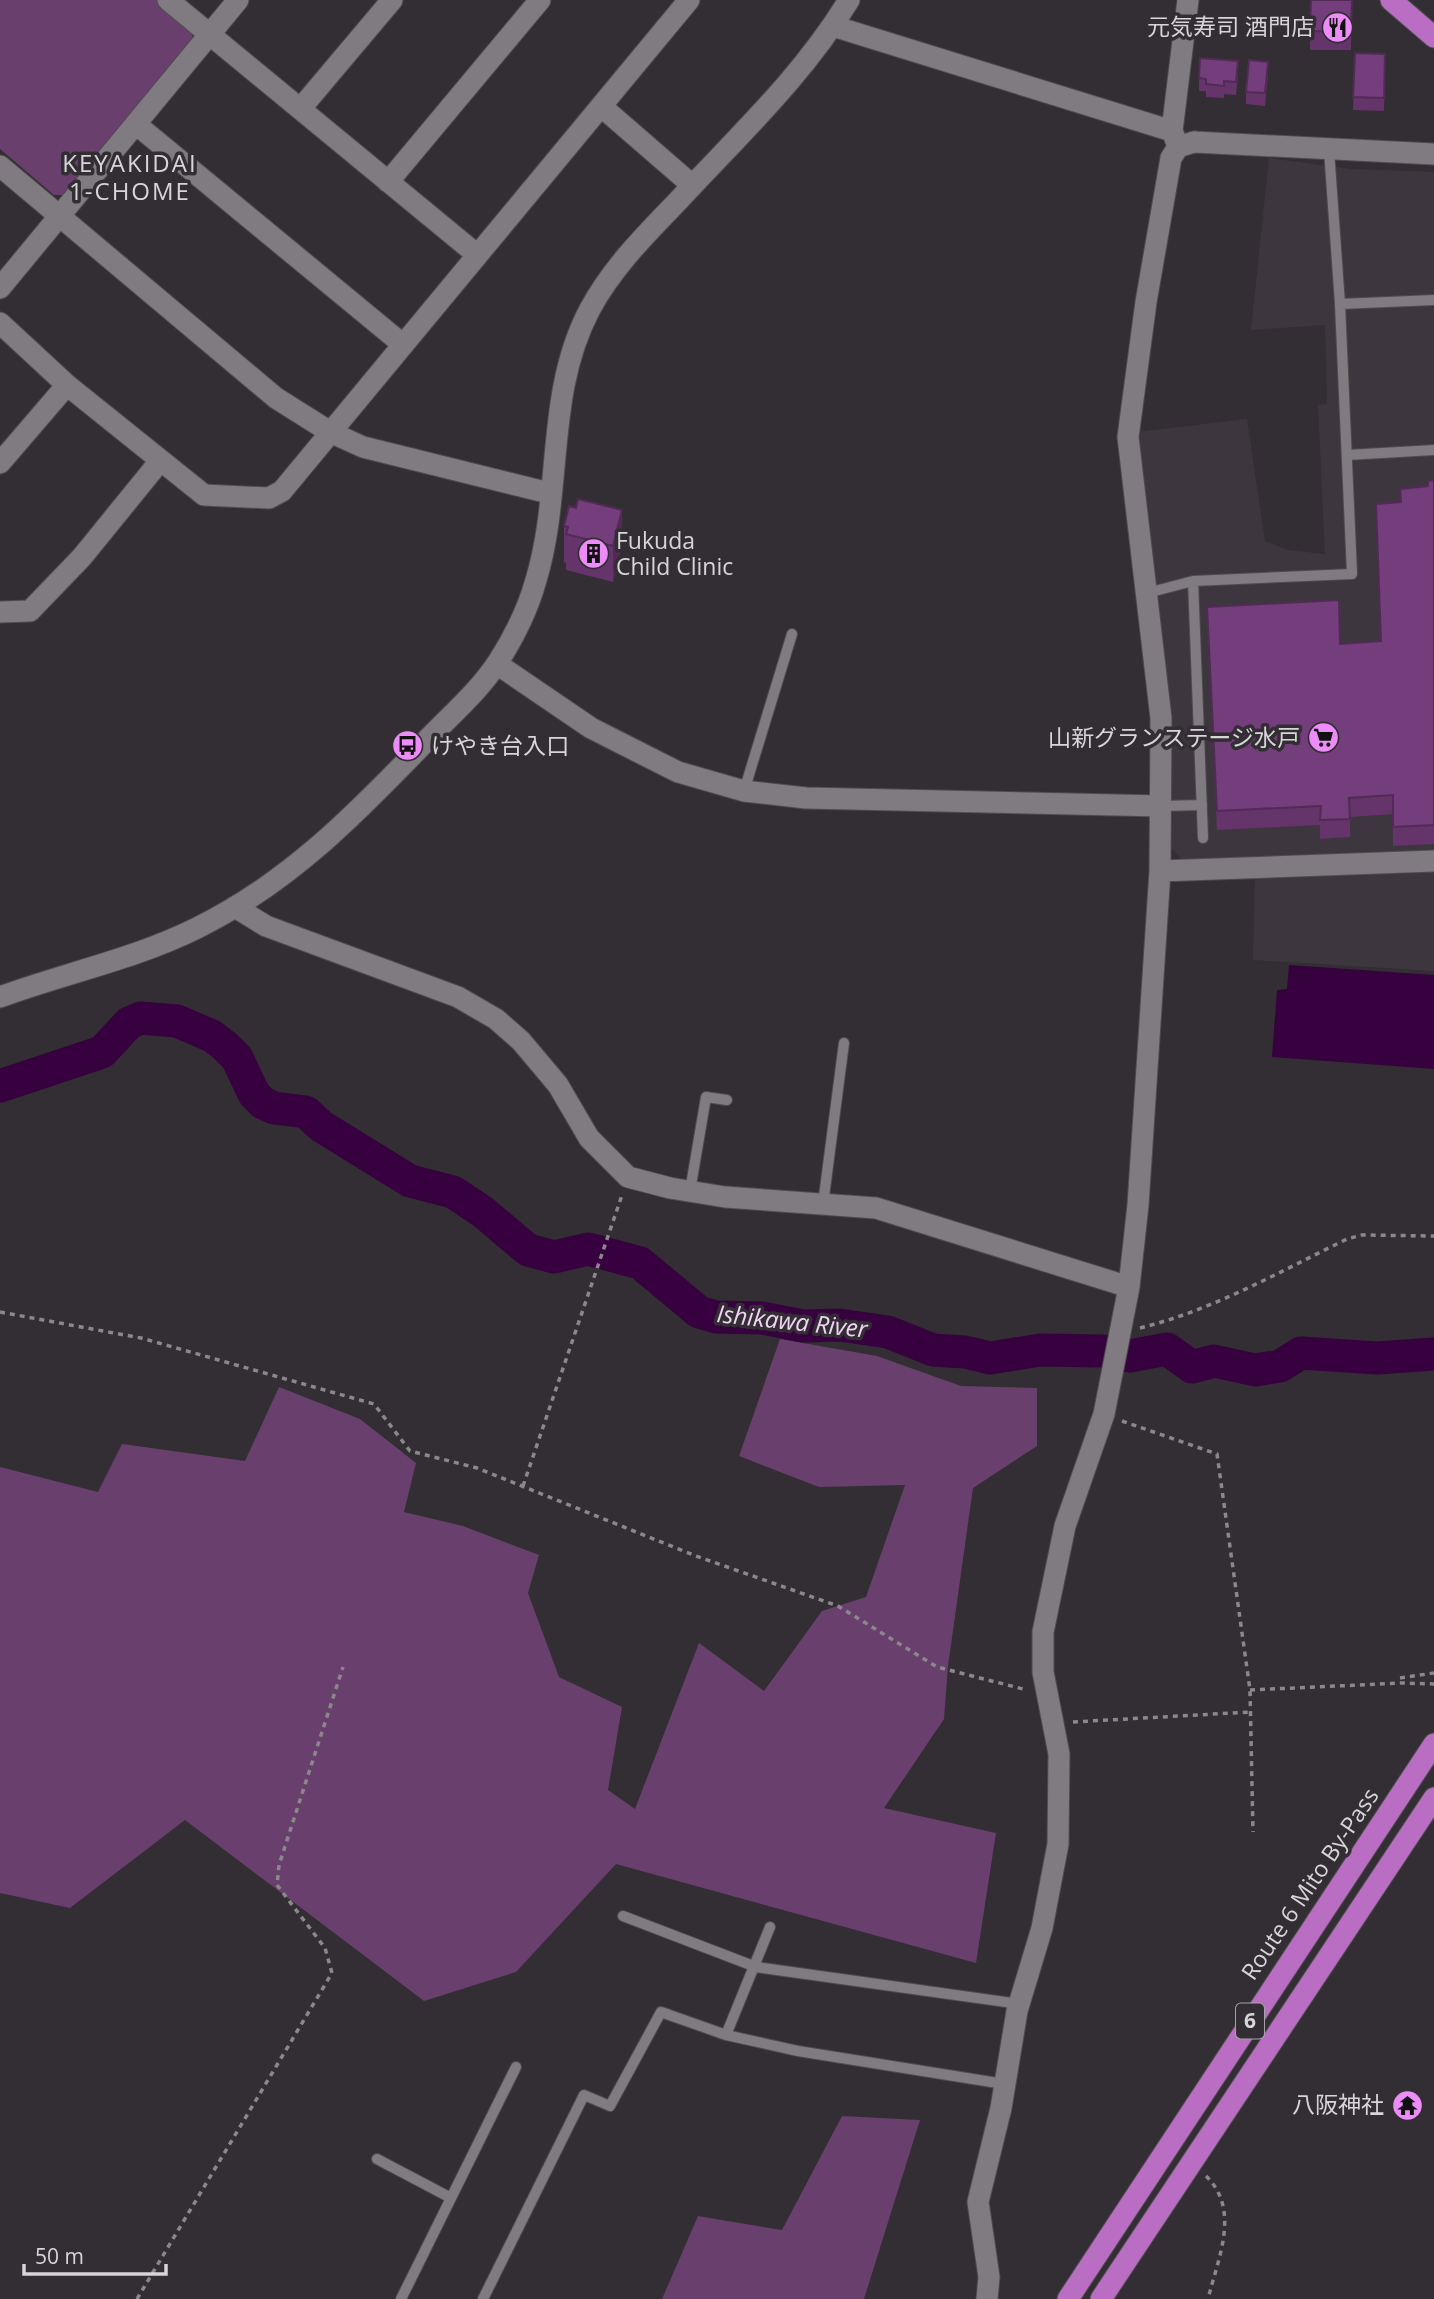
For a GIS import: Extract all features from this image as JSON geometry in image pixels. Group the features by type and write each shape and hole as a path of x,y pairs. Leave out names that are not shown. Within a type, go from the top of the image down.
{"highway":[{"path":"1391,0 1434,37"},
{"name":"Route 6 Mito By-Pass","path":"1068,2299 1434,1744"},
{"name":"6","path":"1101,2299 1434,1798"}],"street":[{"path":"168,0 475,253"},
{"path":"0,288 62,217 238,0"},
{"path":"301,108 392,0"},
{"path":"388,182 540,0"},
{"path":"0,323 67,385 204,495 269,498 282,491 475,253 602,107 689,0"},
{"path":"0,997 163,943 235,907 287,873 323,844 400,769 496,664 514,636 536,580 562,388 576,336 613,274 692,185 805,67 849,0"},
{"path":"987,2299 989,2277 978,2202 1020,2004 1042,1928 1058,1844 1060,1774 1041,1652 1049,1596 1065,1526 1104,1414 1129,1287 1138,1205 1160,871 1161,718 1128,437 1146,302 1171,158 1181,140 1188,0"},
{"path":"833,26 1181,140 1434,154"},
{"path":"602,107 692,185"},
{"path":"137,125 401,343"},
{"path":"0,166 276,398 330,432 363,447 549,493"},
{"path":"0,463 67,385"},
{"path":"0,612 30,611 82,557 160,461"},
{"path":"496,664 613,739 678,772 744,791 806,799 1162,806"},
{"path":"1160,871 1434,860"},
{"path":"235,907 266,926 458,997 496,1019 521,1041 558,1085 589,1138 628,1177 690,1191 876,1208 1129,1287"}],"lane":[{"path":"1147,593 1193,581 1352,574 1340,304 1329,150"},
{"path":"1340,304 1434,300"},
{"path":"1347,455 1434,450"},
{"path":"1193,581 1203,838"},
{"path":"744,791 792,634"},
{"path":"1162,806 1202,805"},
{"path":"823,1204 844,1043"},
{"path":"690,1191 705,1097 727,1100"},
{"path":"623,1916 756,1967 1020,2004"},
{"path":"726,2035 771,1927"},
{"path":"483,2299 584,2095 610,2106 661,2012 726,2035 798,2051 1004,2084"},
{"path":"401,2299 516,2067"},
{"path":"377,2159 451,2198"}],"path":[{"path":"523,1486 628,1177"},
{"path":"1117,1344 1187,1315 1347,1239 1362,1235 1434,1236"},
{"path":"0,1312 141,1338 374,1404 410,1451 477,1468 696,1556 838,1606 937,1667 1026,1690 1046,1690"},
{"path":"1104,1414 1217,1454 1250,1690 1253,1832"},
{"path":"137,2299 332,1973 325,1948 277,1885 279,1865 343,1667"},
{"path":"1400,1678 1434,1673"},
{"path":"1250,1690 1399,1683 1434,1685"},
{"path":"1053,1723 1250,1712"},
{"path":"1192,2162 1214,2185 1224,2207 1226,2227 1208,2299"}],"shaded area":[{"path":"0,0 158,0 190,26 194,43 66,195 54,195 0,149"},
{"path":"1269,158 1351,169 1434,172 1434,971 1253,960 1255,861 1186,865 1168,844 1172,788 1171,709 1137,432 1247,419 1265,541 1288,550 1325,554 1318,405 1327,404 1325,325 1251,330"},
{"path":"1289,965 1434,975 1434,1069 1272,1057 1277,990 1287,989"},
{"path":"780,1339 877,1356 961,1386 1037,1388 1037,1446 973,1488 948,1666 944,1719 884,1808 996,1833 976,1963 616,1864 516,1972 424,2001 185,1820 70,1908 0,1893 0,1467 98,1492 122,1444 245,1461 279,1387 360,1419 416,1463 404,1512 463,1526 539,1555 528,1593 559,1677 622,1707 608,1790 635,1809 699,1643 764,1691 822,1611 866,1597 905,1485 819,1487 739,1456"},
{"path":"842,2116 920,2120 864,2299 662,2299 698,2216 782,2230"}],"building":[{"path":"1311,0 1352,0 1351,32 1310,31"},
{"path":"1355,53 1385,54 1384,98 1353,97"},
{"path":"1200,58 1238,61 1236,82 1224,81 1224,86 1206,84 1206,79 1199,78"},
{"path":"1249,60 1268,62 1265,93 1246,92"},
{"name":"山新グランステージ水戸","path":"1434,480 1434,825 1393,827 1393,795 1349,798 1350,819 1320,820 1321,806 1217,811 1207,607 1339,600 1340,644 1381,641 1376,504 1401,502 1400,489 1428,486 1428,481"},
{"path":"578,499 622,510 613,546 566,534 568,527 564,526 569,506 576,508"}],"waterway":[{"name":"Ishikawa River","path":"0,1086 102,1052 129,1023 141,1018 177,1021 212,1036 225,1046 237,1058 254,1094 263,1103 274,1108 306,1112 321,1126 410,1181 453,1192 483,1212 528,1250 554,1257 588,1249 640,1263 699,1312 716,1317 762,1318 803,1326 839,1325 888,1332 933,1350 965,1352 990,1358 1040,1350 1102,1351 1130,1356 1167,1349 1192,1367 1214,1361 1255,1370 1280,1366 1301,1353 1377,1358 1434,1354"}],"place":[{"name":"元気寿司 酒門店","path":"1337,27"},
{"name":"Fukuda Child Clinic","path":"593,554"},
{"name":"山新グランステージ水戸","path":"1323,738"},
{"name":"けやき台入口","path":"408,746"},
{"name":"八阪神社","path":"1407,2105"}],"district":[{"name":"KEYAKIDAI 1-CHOME","path":"130,178"}]}
